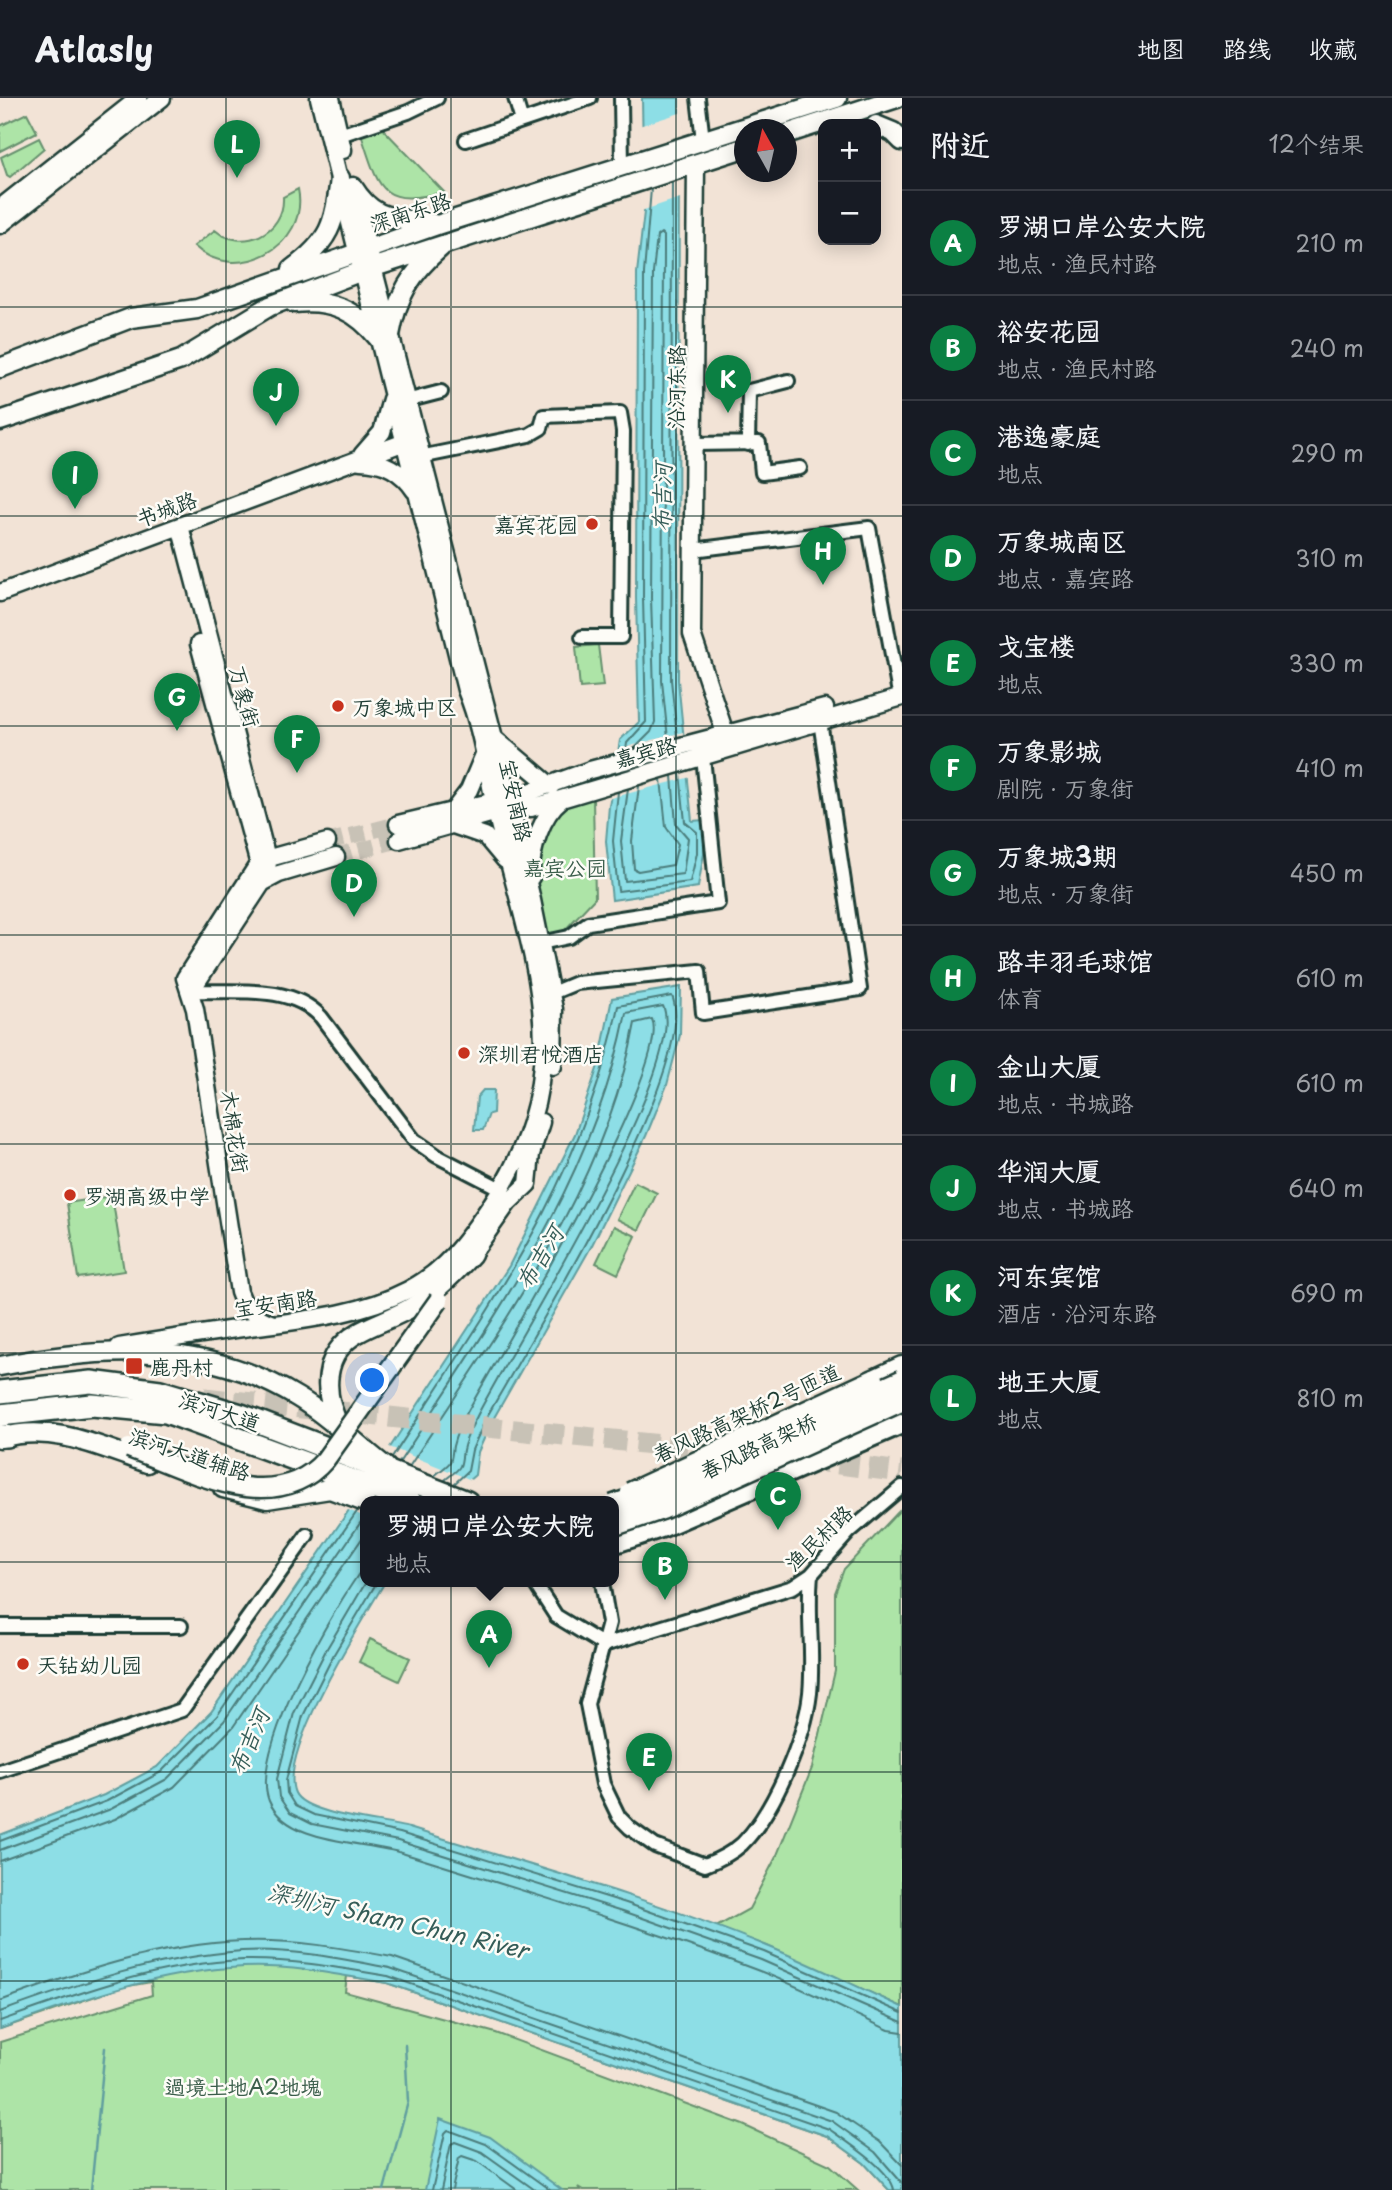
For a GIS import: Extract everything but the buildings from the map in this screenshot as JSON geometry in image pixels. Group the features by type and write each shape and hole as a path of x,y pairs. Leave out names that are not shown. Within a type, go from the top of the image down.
{"highway":[{"name":"春风路高架桥","path":"619,1501 671,1485 902,1381"},
{"name":"滨河大道","path":"0,1392 91,1382 160,1391 241,1415 343,1470"},
{"name":"春风路高架桥","path":"619,1523 663,1508 902,1400"},
{"name":"滨河大道","path":"0,1415 92,1405 139,1407 197,1421 297,1458 343,1470"},
{"path":"343,1470 397,1475 451,1496"},
{"path":"343,1470 398,1496"}],"main road":[{"path":"806,108 825,98"},
{"name":"深南东路","path":"0,368 131,318 197,309 437,225 837,98"},
{"path":"873,118 897,98"},
{"path":"797,133 873,118 902,104"},
{"path":"873,118 902,141"},
{"path":"797,133 818,129"},
{"name":"深南东路","path":"0,421 181,360 270,306 368,269 734,151"},
{"path":"346,182 365,204 381,215 398,221 437,225"},
{"path":"277,280 309,257 324,239 346,182"},
{"path":"270,306 312,301 334,304 384,337 406,283 446,243"},
{"path":"37,1432 81,1432 251,1489 278,1489 293,1485 316,1471 325,1460 472,1254"},
{"path":"374,1496 343,1470 341,1430 331,1407 327,1380 334,1355 355,1334 425,1299 472,1254"},
{"name":"滨河大道辅路","path":"0,1366 97,1350 159,1352 217,1362 245,1371 298,1397 361,1496"},
{"name":"春风路高架桥2号匝道","path":"619,1500 902,1366"},
{"path":"619,1535 675,1516 902,1415"},
{"name":"滨河大道辅路","path":"2,1437 37,1432 75,1438 248,1497 278,1498 317,1489 343,1470"}],"street":[{"path":"0,208 139,98"},
{"path":"0,225 162,98"},
{"name":"宝安南路","path":"319,98 346,182 368,269 384,337 392,391 466,690 489,743"},
{"name":"宝安南路","path":"331,98 340,135 346,182"},
{"path":"340,135 408,113 436,98"},
{"path":"515,98 522,121"},
{"path":"466,140 590,98"},
{"path":"621,98 627,165"},
{"path":"696,143 698,98"},
{"name":"沿河东路","path":"692,164 695,444 693,641 725,733"},
{"name":"宝安南路","path":"384,337 406,401 503,804 532,900 552,993 556,1035 554,1060 545,1107 531,1154 528,1184 508,1203 472,1254"},
{"path":"748,444 749,391 788,381"},
{"name":"书城路","path":"348,463 369,450 378,439 388,415 392,391"},
{"path":"406,401 441,392"},
{"path":"420,457 529,435 541,428 544,416 620,413 623,431 621,637 582,637"},
{"name":"书城路","path":"0,593 405,442"},
{"path":"695,444 759,443 762,473 800,468"},
{"name":"书城路","path":"348,463 372,462 386,466 403,476 418,496"},
{"name":"万象街","path":"175,528 259,825 264,873"},
{"name":"万象街","path":"175,528 264,873"},
{"path":"693,550 869,528 901,691"},
{"name":"嘉宾路","path":"503,804 531,808 820,721 901,691"},
{"name":"嘉宾路","path":"399,832 503,804 590,770 725,733 901,691"},
{"path":"552,993 576,983 699,971 703,1013 860,989 820,721"},
{"path":"511,869 496,846 485,836 452,818 469,790 489,743 551,786"},
{"path":"541,943 569,937 588,923 718,903 696,759"},
{"path":"532,900 531,867 536,846 548,816 565,798"},
{"name":"宝安南路","path":"97,1350 362,1308 385,1301 427,1279 464,1244 501,1189 534,1109 545,1036 541,993 511,869 503,804"},
{"path":"259,825 267,838 277,845 319,844 264,873 188,984 281,995 308,1004 321,1017 414,1140 437,1156 501,1189"},
{"path":"264,873 336,858"},
{"name":"木棉花街","path":"188,984 239,1292 239,1313 225,1331"},
{"name":"木棉花街","path":"239,1292 243,1303 258,1318 273,1324"},
{"path":"619,1545 664,1530 902,1427"},
{"name":"渔民村路","path":"604,1645 782,1591 811,1575 849,1532 902,1487"},
{"path":"0,1772 182,1710 307,1535"},
{"path":"603,1587 609,1623 587,1704 603,1784 619,1817 630,1828 655,1846 705,1865 721,1859 742,1843 774,1793 799,1742 810,1683 811,1575"},
{"path":"537,1587 556,1616 604,1645"},
{"path":"0,1626 181,1626"}],"green space":[{"path":"27,113 37,132 0,151 0,126"},
{"path":"383,129 444,192 407,197 385,190 378,181 361,134"},
{"path":"39,138 44,148 10,177 7,175 1,157"},
{"path":"298,189 299,210 293,228 281,243 266,254 229,262 211,257 194,246 215,230 237,240 260,236 277,221 282,210 283,197"},
{"path":"598,645 603,686 580,688 576,647"},
{"name":"嘉宾公园","path":"593,799 595,898 563,932 551,936 544,924 538,888 538,866 546,827 554,812 565,802"},
{"path":"635,1182 657,1193 639,1230 617,1219"},
{"path":"112,1196 124,1271 78,1278 67,1203"},
{"path":"614,1226 636,1236 618,1274 596,1263"},
{"path":"902,1508 902,2007 767,1946 716,1927 749,1909 777,1855 812,1768 835,1671 835,1593 844,1569"},
{"path":"370,1639 410,1658 399,1681 359,1662"},
{"name":"過境土地A2地塊","path":"309,1958 835,2120 902,2190 889,2190 864,2163 827,2136 387,1983 347,1976 345,1992 496,2033 743,2125 830,2165 858,2190 583,2190 578,2187 580,2190 0,2190 0,2042 152,1995 151,1982 122,1987 0,2029 103,1974"}],"water":[{"name":"布吉河","path":"642,98 679,98 678,680 692,821 704,820 704,853 698,887 612,900 606,841 609,806 620,740 639,722 636,598 637,273 644,212"},
{"path":"681,987 680,1035 667,1085 646,1136 591,1247 491,1423 478,1452 475,1475 451,1496 360,1496 360,1587 382,1587 342,1655 310,1719 298,1749 293,1774 295,1793 302,1801 329,1812 409,1828 679,1913 784,1953 902,2007 902,2190 889,2190 864,2163 827,2136 387,1983 280,1968 212,1970 181,1974 120,1989 0,2029 0,1835 104,1795 157,1767 211,1712 345,1516 509,1266 575,1134 599,1063 612,998"},
{"path":"483,1090 494,1090 493,1113 489,1114 483,1130 474,1130 477,1097"},
{"path":"440,2119 490,2137 562,2190 425,2190"}],"pier":[{"path":"683,112 683,197 641,211 639,126"},
{"path":"683,732 691,777 607,799 615,750"},
{"path":"387,1446 474,1481 456,1496 360,1496 360,1515 346,1509"}],"waterway":[{"path":"384,2190 408,2102 405,2045"},
{"path":"91,2190 105,2048"}],"tunnel":[{"path":"327,842 398,824"},
{"path":"336,857 399,840"},
{"path":"204,1398 730,1452"},
{"path":"807,1460 902,1472"}],"place":[{"name":"地王大厦","path":"237,178"},
{"name":"河东宾馆","path":"728,413"},
{"name":"华润大厦","path":"276,426"},
{"name":"金山大厦","path":"75,509"},
{"name":"嘉宾花园","path":"592,524"},
{"name":"路丰羽毛球馆","path":"823,585"},
{"name":"万象城中区","path":"338,706"},
{"name":"万象城3期","path":"177,731"},
{"name":"万象影城","path":"297,773"},
{"name":"万象城南区","path":"354,917"},
{"name":"深圳君悦酒店","path":"464,1053"},
{"name":"罗湖高级中学","path":"70,1195"},
{"name":"鹿丹村","path":"134,1366"},
{"name":"港逸豪庭","path":"778,1530"},
{"name":"裕安花园","path":"665,1600"},
{"name":"天钻幼儿园","path":"23,1664"},
{"name":"罗湖口岸公安大院","path":"489,1668"},
{"name":"戈宝楼","path":"649,1791"}],"water label":[{"name":"深圳河 Sham Chun River","path":"398,1920"}]}
